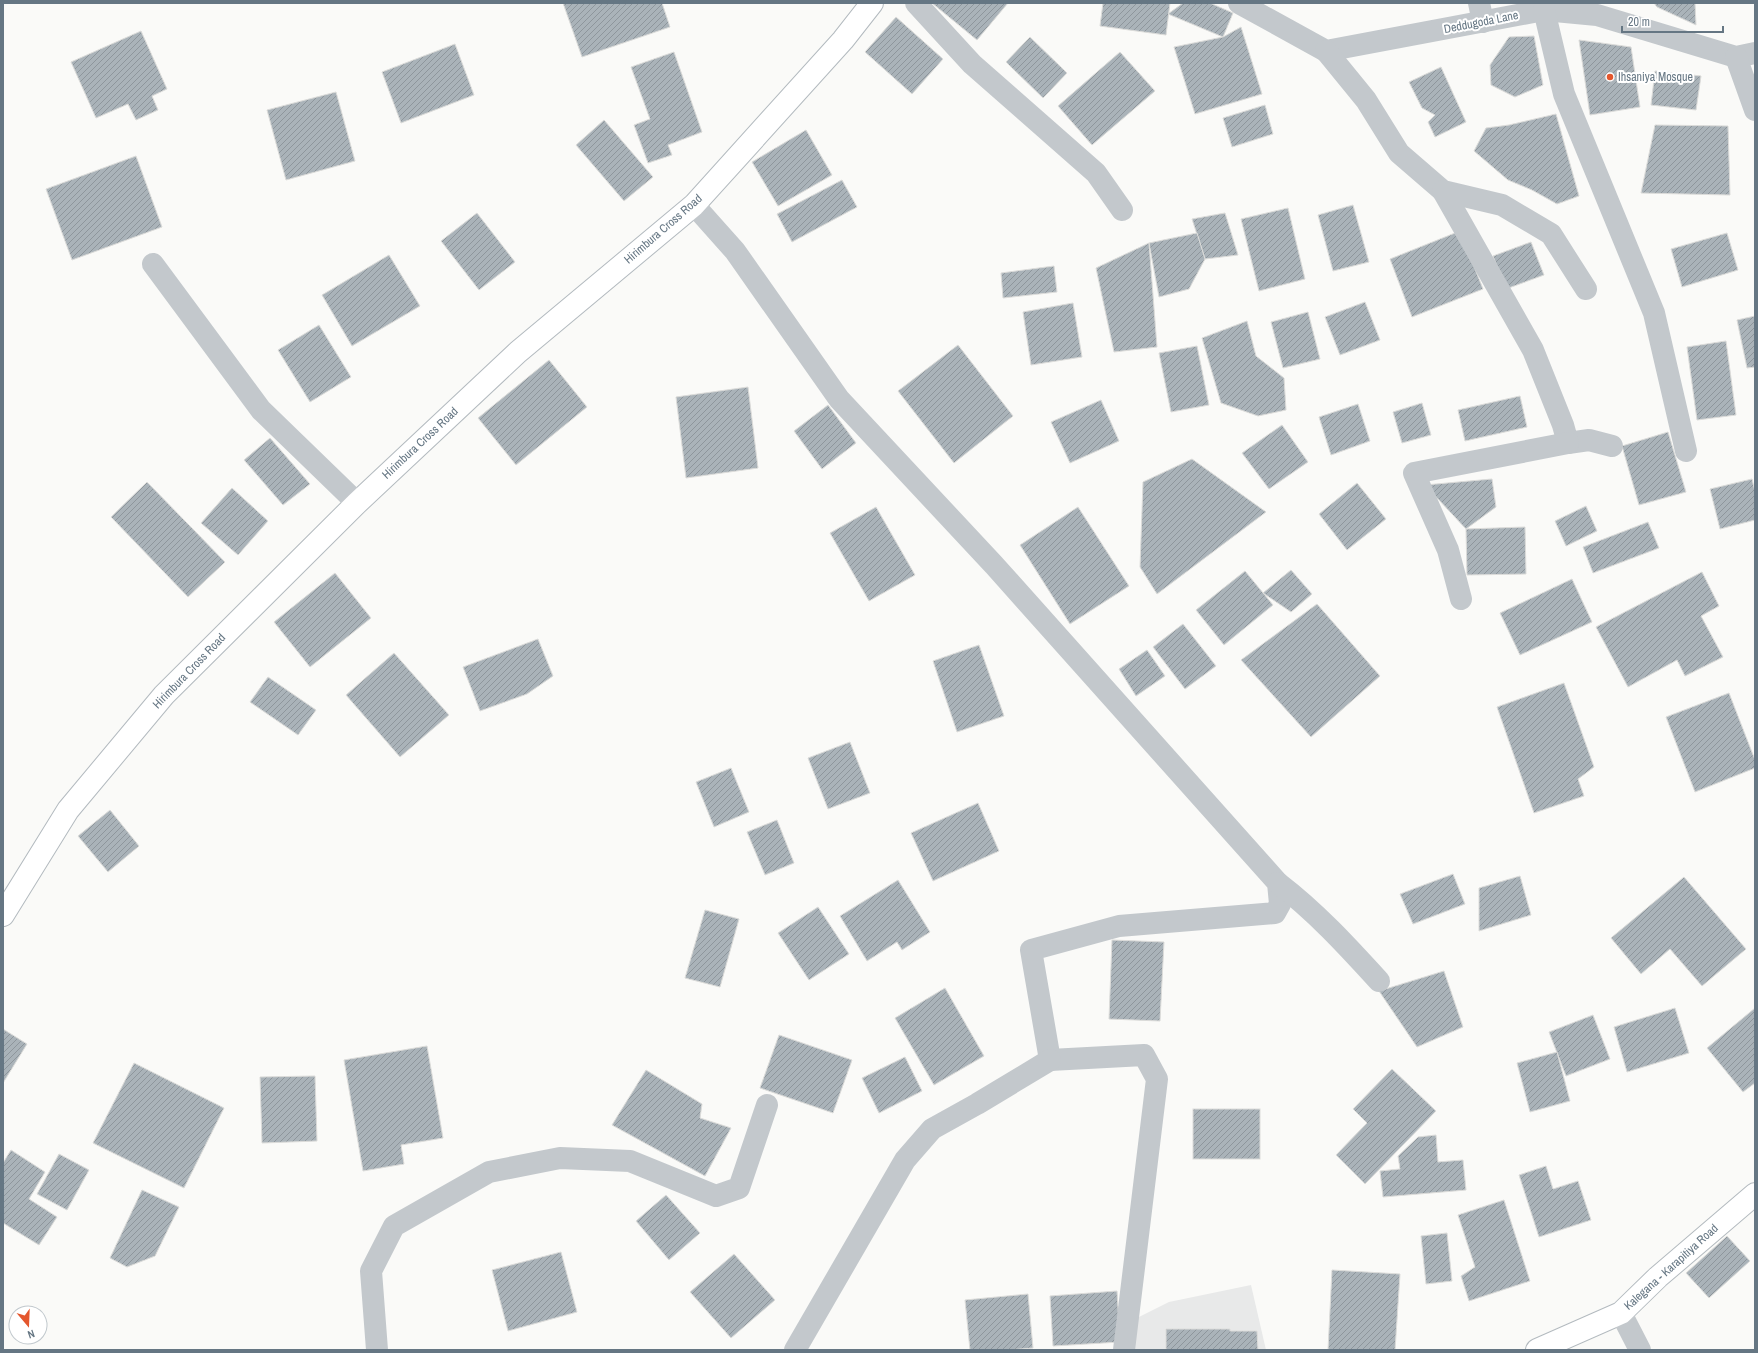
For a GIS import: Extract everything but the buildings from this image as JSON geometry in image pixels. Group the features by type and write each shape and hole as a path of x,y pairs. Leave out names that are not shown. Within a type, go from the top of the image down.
{"main road":[{"name":"Hirimbura Cross Road","path":"3,915 68,810 164,695 357,503 518,352 694,205 843,40 872,3"},
{"name":"Kalegana - Karapitiya Road","path":"1537,1350 1621,1313 1658,1277 1755,1194"}],"street":[{"path":"916,3 972,64 1096,173 1122,210"},
{"path":"1239,3 1326,51 1366,100 1399,153 1443,191 1533,350 1563,425 1568,443"},
{"path":"1544,10 1564,94 1654,313 1686,451"},
{"name":"Deddugoda Lane","path":"1326,51 1481,12 1544,10 1598,15 1746,55"},
{"path":"1746,55 1755,110"},
{"path":"1443,191 1502,205 1551,234 1586,289"},
{"path":"694,205 734,251 839,398 994,564 1278,882 1306,905 1340,937 1379,981"},
{"path":"153,264 261,410 357,503"},
{"path":"1461,599 1448,550 1414,473 1589,440 1612,446"},
{"path":"1050,1060 1031,950 1119,926 1275,913 1280,904 1278,882"},
{"path":"795,1350 905,1160 932,1129 1050,1060 1144,1056 1157,1079 1124,1350"},
{"path":"377,1350 371,1271 394,1226 489,1172 560,1158 630,1161 716,1196 739,1188 767,1105"},
{"path":"1621,1313 1640,1350"}],"shaded area":[{"path":"1251,1285 1266,1350 1124,1350 1127,1323 1169,1302"}],"place":[{"name":"Ihsaniya Mosque","path":"1610,77"}]}
